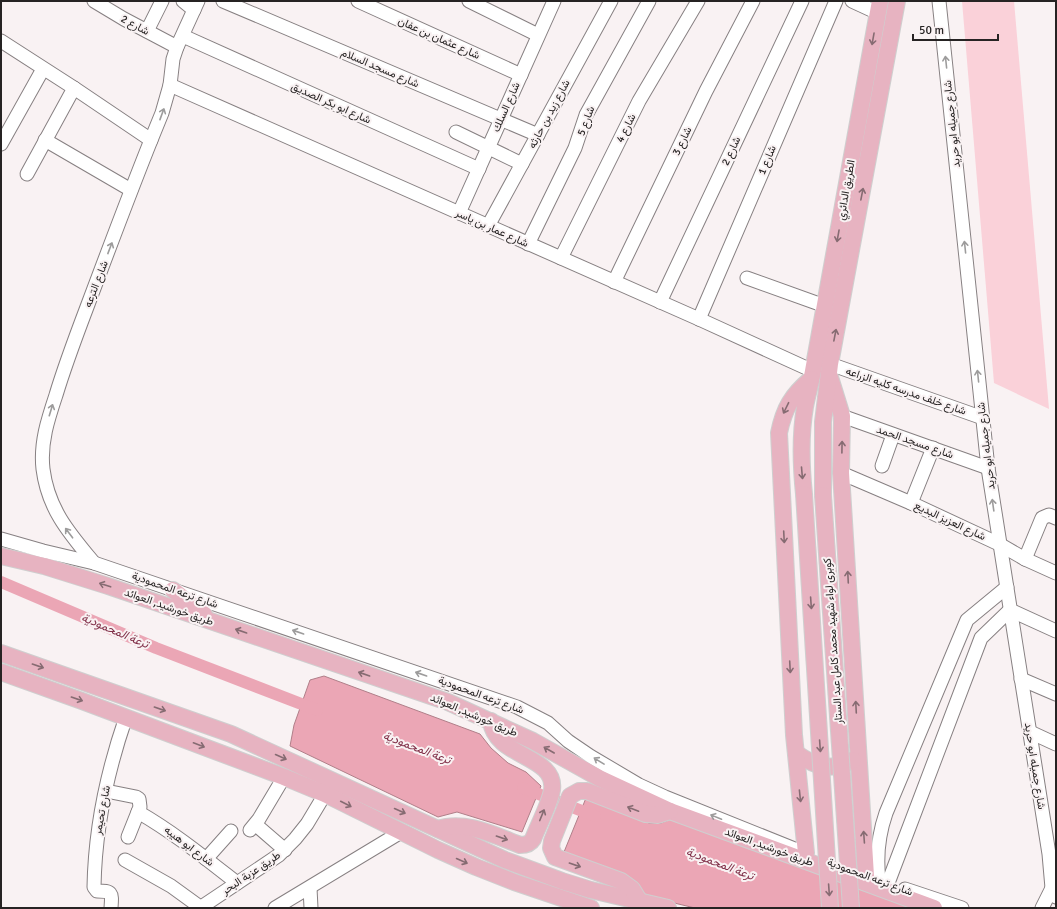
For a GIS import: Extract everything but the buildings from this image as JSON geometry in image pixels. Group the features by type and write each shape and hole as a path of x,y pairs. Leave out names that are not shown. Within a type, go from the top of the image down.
{"main road":[{"name":"الطريق الدائري","path":"821,372 897,1"},
{"name":"الطريق الدائري","path":"821,372 825,306 879,7"},
{"path":"806,853 796,753 779,432 782,417 789,402 799,390 821,372 842,416 841,473 859,757 878,880"},
{"name":"كوبرى لواء شهيد محمد كامل عبد الستار","path":"821,372 805,407 801,465 830,908"},
{"name":"كوبرى لواء شهيد محمد كامل عبد الستار","path":"821,372 824,495 851,908"},
{"name":"طريق خورشيد, العوائد","path":"1,556 79,576 448,702 533,741 599,778 670,811 934,908"},
{"path":"173,590 213,622"},
{"path":"1,653 231,734 476,848 534,871 591,890 668,908"},
{"path":"1,672 126,717 284,777 325,794 438,850 514,882 591,908"},
{"path":"438,829 451,826 466,826 520,844 527,844 533,839 552,792 550,777 544,767 502,743 495,735 491,721"},
{"path":"796,753 810,763 826,767 844,765 859,757"},
{"path":"640,902 632,889 621,882 555,857 551,848 552,841 570,796 575,792 587,791 646,814 658,815 670,811"}],"street":[{"name":"شارع 2","path":"94,1 147,31 180,41"},
{"path":"147,31 162,1"},
{"path":"183,1 196,5"},
{"name":"شارع مسجد السلام","path":"223,1 538,135"},
{"name":"شارع عثمان بن عفان","path":"358,1 521,75"},
{"path":"469,1 538,35"},
{"name":"شارع السلك","path":"459,213 554,1"},
{"name":"شارع زيد بن حارثه","path":"488,226 610,1"},
{"name":"شارع 5","path":"528,244 575,148 586,115 649,1"},
{"name":"شارع 4","path":"561,258 639,101 698,1"},
{"name":"شارع 3","path":"614,282 706,91 753,1"},
{"name":"شارع 2","path":"660,302 802,1"},
{"name":"شارع 1","path":"699,319 836,1"},
{"path":"852,1 879,7"},
{"name":"شارع جميله ابو حريد","path":"939,1 988,468 1021,679 1052,854 1054,893 1042,908"},
{"name":"شارع الترعه","path":"94,563 66,529 52,503 44,473 42,449 45,431 65,364 162,113 170,85 173,59 196,5"},
{"path":"1,41 151,140"},
{"name":"شارع ابو بكر الصديق","path":"180,41 478,169"},
{"path":"1,144 43,69"},
{"name":"شارع عمار بن ياسر","path":"170,85 821,372"},
{"path":"27,174 74,88"},
{"path":"456,132 522,164"},
{"path":"45,140 132,190"},
{"path":"747,278 825,306"},
{"name":"شارع خلف مدرسه كليه الزراعه","path":"821,372 983,418"},
{"name":"شارع مسجد الحمد","path":"842,416 988,468"},
{"path":"882,466 893,435"},
{"path":"911,503 932,448"},
{"name":"شارع العزيز البديع","path":"841,473 911,503 999,544 1025,559 1056,573"},
{"path":"1025,559 1042,518 1049,516 1056,518"},
{"name":"شارع ترعه المحمودية","path":"1,539 94,563 517,707 548,723 568,741 590,756 639,785 665,797 878,880 962,908"},
{"path":"878,880 877,863 880,829 967,620 1007,587"},
{"path":"878,880 981,638 1010,610 1056,631"},
{"path":"1021,679 1056,694"},
{"name":"شارع تحيمر","path":"112,908 112,895 110,892 97,891 94,887 96,845 114,753 126,717"},
{"path":"1030,732 1056,744"},
{"path":"284,777 253,827 286,850"},
{"path":"106,791 136,797 139,799 140,807 128,837"},
{"name":"طريق عزبة البحر","path":"200,908 286,850 307,824 325,794"},
{"name":"شارع ابو هيبه","path":"138,812 161,826 237,883"},
{"path":"206,860 231,831"},
{"path":"275,908 401,832"},
{"path":"125,860 171,886 200,908"},
{"path":"310,888 311,908"}],"shaded area":[{"path":"962,1 1014,1 1049,409 994,383"}],"water":[{"path":"324,676 480,734 491,748 508,763 526,772 541,786 522,832 457,812 438,817 290,746 294,725 310,680"},
{"path":"586,798 649,823 661,823 673,818 919,908 695,908 645,896 564,852"}],"waterway":[{"name":"ترعة المحمودية","path":"1,582 156,648 317,710"},
{"name":"ترعة المحمودية","path":"523,788 595,816"}]}
